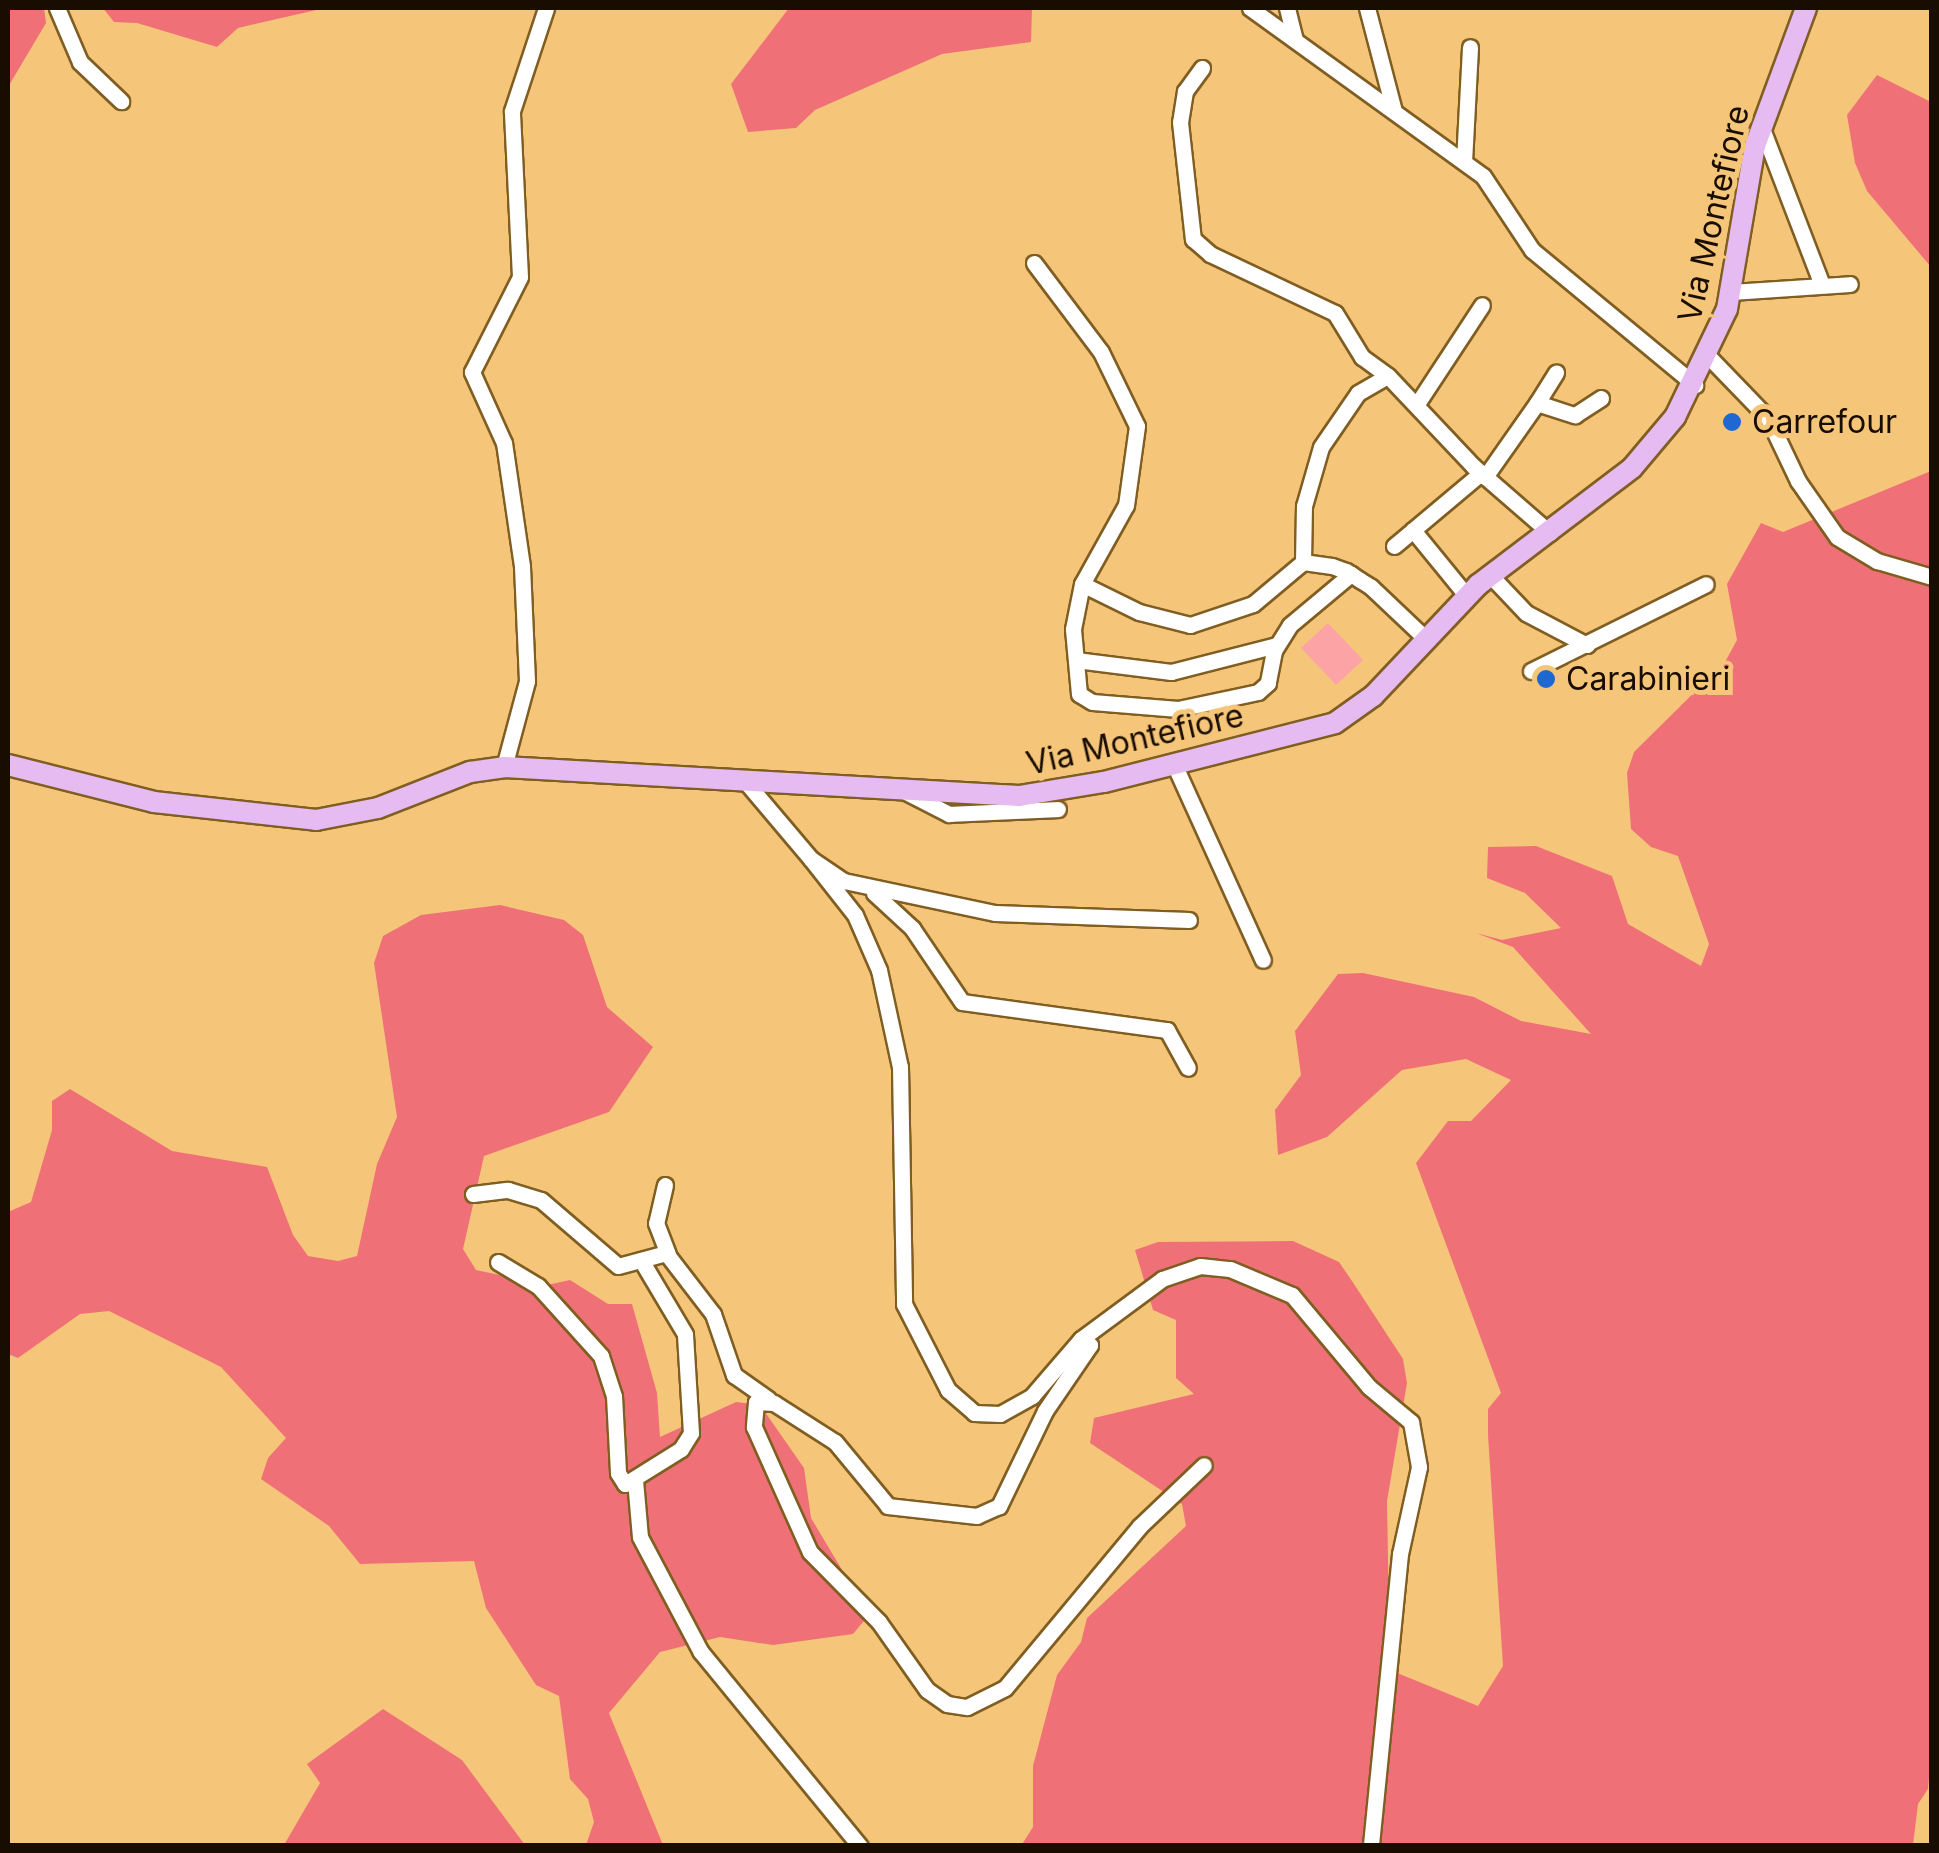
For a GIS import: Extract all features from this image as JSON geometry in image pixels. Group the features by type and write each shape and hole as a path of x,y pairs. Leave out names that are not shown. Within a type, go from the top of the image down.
{"main road":[{"name":"Via Montefiore","path":"8,765 154,802 300,820 369,811 470,772 504,767 1019,796 1174,764 1345,718 1466,595 1643,458 1695,385 1731,292 1762,126 1806,8"}],"street":[{"path":"57,8 80,62 121,101"},
{"path":"504,767 526,691 525,602 508,459 472,372 519,283 512,111 546,8"},
{"path":"1250,8 1464,162 1500,193 1532,250 1695,385"},
{"path":"1287,8 1295,40"},
{"path":"1367,8 1394,111"},
{"path":"1464,162 1470,47"},
{"path":"1202,68 1185,92 1180,122 1193,239 1216,258 1335,312 1362,357 1418,404 1483,476 1550,533"},
{"path":"1762,126 1822,285"},
{"path":"1034,263 1101,352 1136,426 1126,505 1082,584 1073,624 1077,689 1085,700 1194,708 1263,689 1276,644 1302,612 1351,574"},
{"path":"1731,292 1850,284"},
{"path":"1418,404 1482,305"},
{"path":"1709,357 1768,418 1798,481 1837,537 1877,561 1932,577"},
{"path":"1394,546 1483,476 1556,372"},
{"path":"1082,584 1139,612 1202,624 1253,604 1303,562 1304,506 1321,447 1362,388 1388,376"},
{"path":"1537,403 1575,416 1602,398"},
{"path":"1413,530 1466,595"},
{"path":"1303,562 1351,574 1425,638"},
{"path":"1490,575 1526,613 1587,645"},
{"path":"1531,671 1706,584"},
{"path":"1076,660 1171,672 1276,644"},
{"path":"1174,764 1263,960"},
{"path":"745,780 864,931 895,1038 904,1296 911,1326 948,1390 984,1416 1032,1396 1081,1340 1162,1279 1194,1267 1230,1269 1292,1294 1369,1387 1414,1429 1418,1474 1400,1554 1371,1846"},
{"path":"904,791 944,814 1058,808"},
{"path":"811,860 832,876 866,888 1008,914 1189,920"},
{"path":"866,888 912,928 962,1002 1167,1030 1188,1068"},
{"path":"665,1185 656,1222 668,1254 713,1314 734,1375 844,1450 888,1506 981,1516 999,1506 1043,1415 1089,1350 1089,1341 1081,1340"},
{"path":"473,1194 526,1194 553,1209 603,1258 618,1266 658,1250 668,1254"},
{"path":"498,1262 538,1286 601,1356 616,1407 618,1478 625,1484 681,1449 691,1433 685,1334 641,1260"},
{"path":"780,1406 758,1401 752,1420 804,1542 878,1622 927,1690 954,1706 986,1701 1005,1688 1140,1526 1204,1465"},
{"path":"634,1480 640,1537 698,1646 819,1804 860,1846"}],"shaded area":[{"path":"8,8 44,8 46,23 8,87"},
{"path":"103,8 325,8 238,28 217,47 137,23 114,22"},
{"path":"789,8 1032,8 1031,42 942,54 815,110 796,128 748,132 731,84"},
{"path":"1877,75 1931,102 1931,267 1867,191 1855,163 1847,115"},
{"path":"1931,471 1932,1740 1928,1789 1918,1804 1913,1845 1021,1846 1033,1827 1033,1766 1057,1675 1081,1642 1087,1618 1186,1526 1182,1504 1090,1443 1094,1418 1194,1394 1176,1378 1176,1320 1153,1310 1135,1250 1158,1242 1293,1241 1339,1262 1403,1359 1407,1383 1387,1501 1390,1670 1478,1706 1503,1666 1488,1435 1488,1409 1501,1393 1416,1163 1448,1121 1471,1121 1511,1080 1466,1059 1402,1070 1327,1137 1278,1155 1275,1110 1301,1075 1295,1031 1338,974 1363,973 1474,997 1521,1021 1591,1034 1513,947 1476,933 1502,940 1561,928 1525,893 1487,878 1488,847 1536,846 1612,876 1628,924 1701,966 1709,944 1678,856 1651,847 1631,829 1627,773 1634,752 1725,662 1737,640 1727,584 1761,523 1783,532"},
{"path":"1328,623 1363,660 1336,685 1301,648"},
{"path":"500,905 564,920 583,935 607,1007 653,1047 609,1112 484,1156 463,1249 476,1270 547,1285 570,1280 608,1304 632,1304 657,1393 660,1437 736,1402 760,1405 804,1468 811,1518 869,1615 853,1634 773,1645 720,1637 660,1652 609,1713 663,1845 586,1845 594,1822 588,1799 570,1779 559,1696 536,1685 486,1608 474,1561 360,1564 329,1526 261,1479 268,1458 286,1438 221,1367 109,1311 80,1314 18,1358 8,1354 8,1212 31,1202 52,1130 52,1101 70,1089 172,1151 267,1167 293,1235 308,1256 338,1261 357,1256 377,1164 397,1117 374,963 383,936 421,915"},
{"path":"383,1709 462,1760 525,1845 284,1845 320,1783 307,1764"}],"place":[{"name":"Carrefour","path":"1732,422"},
{"name":"Carabinieri","path":"1546,679"}]}
